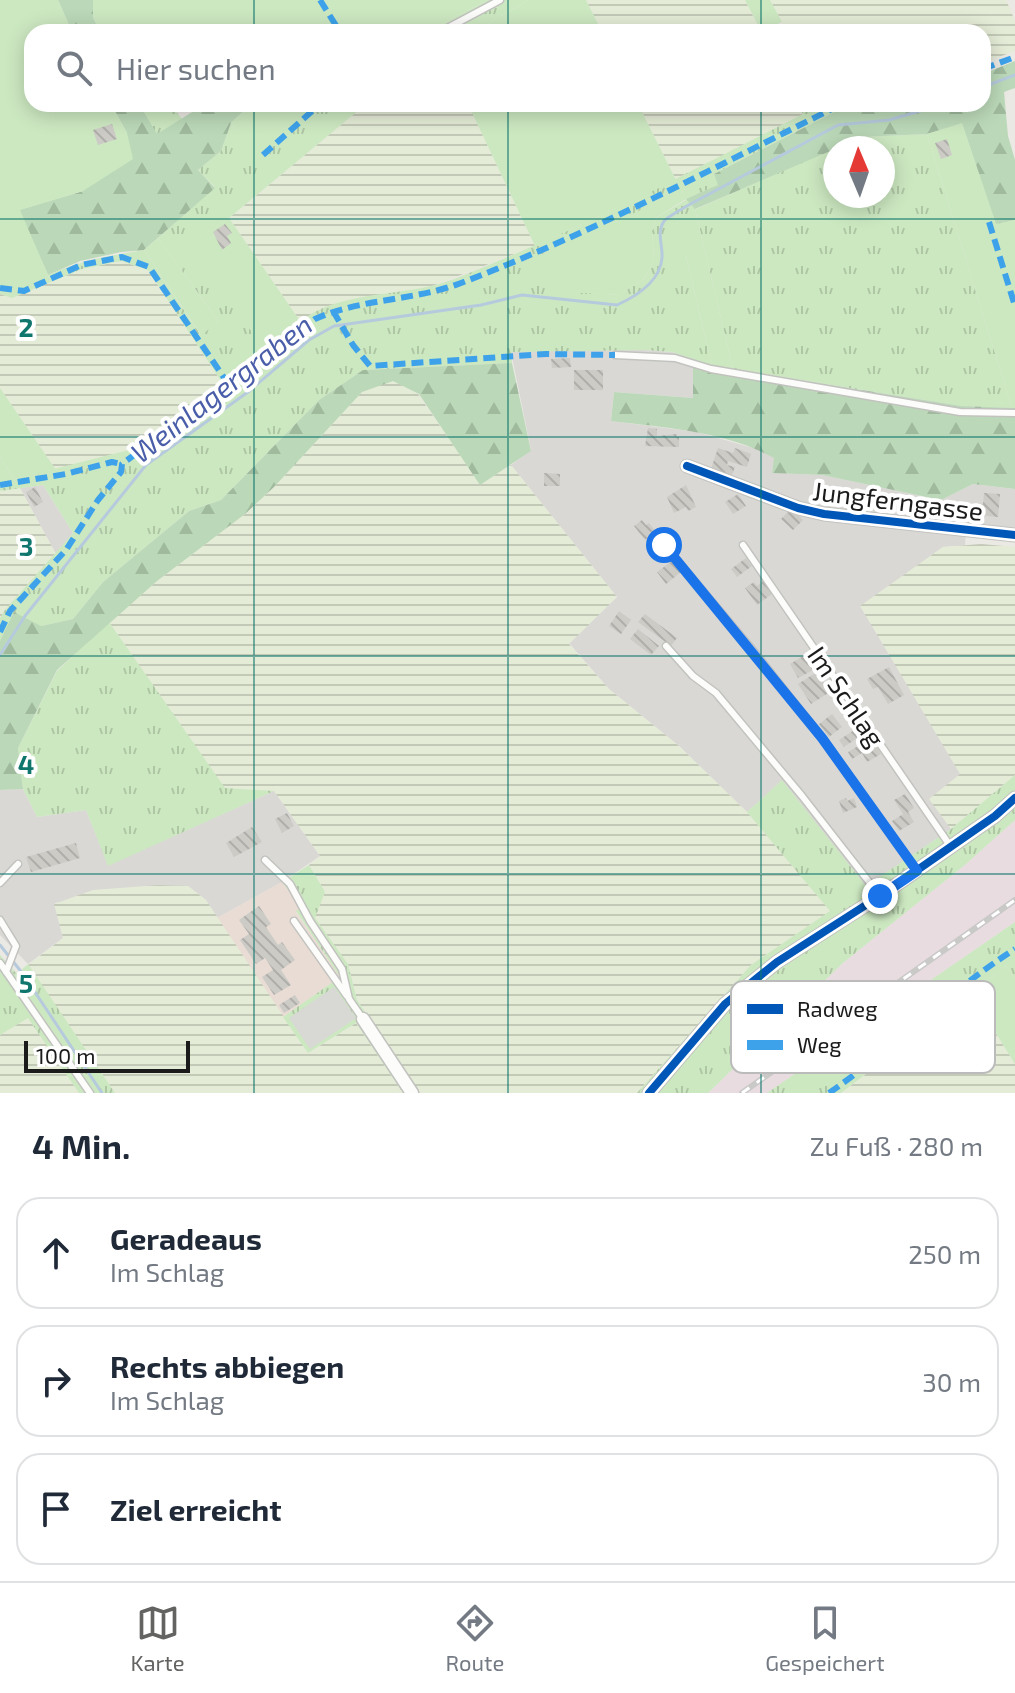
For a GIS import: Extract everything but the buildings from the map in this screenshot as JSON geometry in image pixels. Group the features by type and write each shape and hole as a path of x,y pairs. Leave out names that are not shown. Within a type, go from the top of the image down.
{"street":[{"name":"Jungferngasse","path":"687,466 798,508 824,514 1015,535"},
{"path":"753,981 777,962 917,871 1015,798"},
{"path":"649,1093 731,999"},
{"path":"363,1019 412,1093"}],"lane":[{"path":"455,24 500,0"},
{"path":"615,355 675,358 711,369 960,412 1015,413"},
{"name":"Im Schlag","path":"664,545 813,726 917,871"},
{"name":"Im Schlag","path":"743,545 951,847"},
{"path":"666,646 693,676 716,693 880,896"},
{"path":"265,860 290,884 342,969 349,999"},
{"path":"0,883 18,864"},
{"path":"0,920 16,946 6,972"},
{"path":"294,921 363,1019"},
{"path":"0,963 90,1093"}],"shaded area":[{"path":"644,350 672,352 693,360 693,398 614,392 611,421 697,432 760,450 775,458 772,473 822,475 941,500 973,484 1015,489 1015,537 966,531 965,545 943,547 861,606 961,774 930,799 951,829 866,887 782,781 747,812 679,746 609,689 569,643 617,597 511,465 531,450 511,352"},
{"path":"43,485 73,533 56,554 20,488"},
{"path":"23,789 37,817 86,810 108,865 274,791 320,856 282,882 217,918 206,900 188,886 159,885 55,903 63,938 28,964 0,935 0,790"},
{"path":"1015,820 1015,922 929,981 824,981 843,963 966,864"},
{"path":"282,882 301,907 296,912 341,977 283,1017 217,918"},
{"path":"334,987 356,1018 310,1049 289,1018"},
{"path":"731,1071 796,1073 767,1093 708,1093"}],"green space":[{"path":"0,0 58,0 68,24 24,24 24,112 115,112 127,133 133,159 83,191 20,210 51,282 12,298 0,294"},
{"path":"58,0 93,0 96,24 68,24"},
{"path":"93,0 487,0 441,24 96,24"},
{"path":"487,0 529,0 488,24 441,24"},
{"path":"529,0 586,0 598,24 488,24"},
{"path":"586,0 745,0 757,24 598,24"},
{"path":"745,0 770,0 782,22 757,24"},
{"path":"770,0 1006,0 1015,21 1015,51 991,60 991,24 783,24"},
{"path":"1015,61 1015,88 1004,92 1008,136 1015,160 1015,220 996,225 962,124 927,134 823,136 823,154 695,209 686,199 718,185 714,174 834,112 991,112 991,71"},
{"path":"115,112 144,112 157,134 192,112 243,112 231,123 221,151 198,170 215,188 144,250 80,261 48,275 19,210 83,191 127,133"},
{"path":"143,112 176,112 183,120 156,135"},
{"path":"243,112 287,112 248,146 231,123"},
{"path":"287,112 356,112 229,218 187,246 291,327 319,310 339,303 438,284 543,242 674,180 802,112 834,112 714,174 719,185 687,199 696,209 823,153 823,208 895,208 895,136 884,136 927,134 1012,408 962,406 733,369 695,209 686,256 712,366 672,352 644,350 512,352 512,363 363,370 319,400 221,500 189,511 103,582 73,619 41,626 0,641 0,618 5,610 73,533 43,485 0,491 0,457 14,479 129,450 221,381 148,270 121,261 82,269 51,282 48,275 84,262 144,250 200,334 219,322 158,238 215,187 198,170 221,151 231,123 248,145","holes":["682,191 686,200 657,217 652,231 654,260 644,279 618,295 549,290"]},
{"path":"356,112 472,112 535,246 430,287 350,300 322,308 300,321 229,218"},
{"path":"472,112 642,112 676,180 535,246"},
{"path":"642,112 802,112 803,114 676,180"},
{"path":"962,123 996,224 1015,220 1015,408 1012,408 927,134"},
{"path":"682,191 686,199 657,217 652,231 654,260 644,279 618,295 549,291 540,256"},
{"path":"695,209 733,369 712,366 686,256 670,258 670,228"},
{"path":"229,218 300,321 264,348 186,246"},
{"path":"158,238 219,322 201,335 144,250"},
{"path":"121,261 148,270 221,381 129,450 56,470 0,388 0,294 12,298 82,269"},
{"path":"693,360 712,366 962,406 1015,408 1015,489 973,484 941,500 822,475 772,473 774,458 736,442 695,432 611,421 614,392 693,398"},
{"path":"512,363 531,451 480,485 419,394 393,381 362,392 245,514 157,581 57,670 18,748 23,789 0,790 0,641 14,612 41,626 73,619 103,582 189,511 221,500 319,400 363,370"},
{"path":"393,380 418,394 480,484 511,465 617,597 569,644 609,689 679,746 747,812 831,911 751,965 737,981 731,981 731,987 637,1093 420,1093 357,1000 348,964 314,918 325,892 309,865 320,856 274,791 225,789 109,622 245,514 362,392"},
{"path":"0,388 56,470 14,479 0,457"},
{"path":"20,488 56,554 0,618 0,491"},
{"path":"981,544 1015,547 1015,775 951,829 929,799 960,774 860,606 943,547"},
{"path":"109,622 225,788 274,791 108,866 86,810 37,817 23,789 18,748 57,671"},
{"path":"1015,775 1015,820 824,981 737,981 751,965 830,911 747,812 782,780 866,886 951,829"},
{"path":"309,865 325,892 315,918 348,964 357,1000 420,1093 403,1093 356,1023 308,1053 283,1017 340,977 296,911 301,907 282,882"},
{"path":"188,886 206,900 308,1053 356,1023 403,1093 115,1093 28,965 63,938 54,904 93,890"},
{"path":"1015,922 1015,979 1006,966 987,981 929,981"},
{"path":"0,955 17,974 28,964 115,1093 79,1093 28,1018 0,1035"},
{"path":"1006,966 1015,979 1015,1064 995,1032 995,981 987,981"},
{"path":"731,987 731,1071 708,1093 637,1093"},
{"path":"28,1017 79,1093 0,1093 0,1035"},
{"path":"995,1032 1015,1064 1015,1093 841,1093 867,1073 995,1073"},
{"path":"796,1073 867,1073 841,1093 767,1093"}],"waterway":[{"name":"Weinlagergraben","path":"991,84 1015,75"},
{"name":"Weinlagergraben","path":"0,655 25,616 146,465 248,392 309,340 334,326 481,305 522,295 617,305 640,293 657,274 662,258 662,226 674,214 838,125 889,120 916,112"},
{"name":"Weinlagergraben","path":"0,945 23,974 102,1093"}],"railway":[{"path":"900,981 1015,900"},
{"path":"742,1093 770,1073"}],"marked path":[{"path":"320,0 335,24"},
{"path":"991,66 1015,57"},
{"path":"263,155 311,112"},
{"path":"0,632 10,611 66,550 98,500 121,472 122,464 315,319 351,307 443,289 510,264 653,198 826,112"},
{"path":"989,222 1015,306"},
{"path":"0,288 24,291 81,265 122,257 149,267 229,385"},
{"path":"333,311 370,366 546,354 615,355"},
{"path":"0,485 66,474 112,462 122,464"},
{"path":"970,981 1015,949"},
{"path":"829,1093 855,1073"}],"cycle path":[{"path":"687,466 798,508 824,514 1015,535"},
{"path":"753,981 777,962 880,896 995,816 1015,798"},
{"path":"649,1093 731,999"}],"route":[{"path":"664,545 822,738 917,871 880,896"}]}
